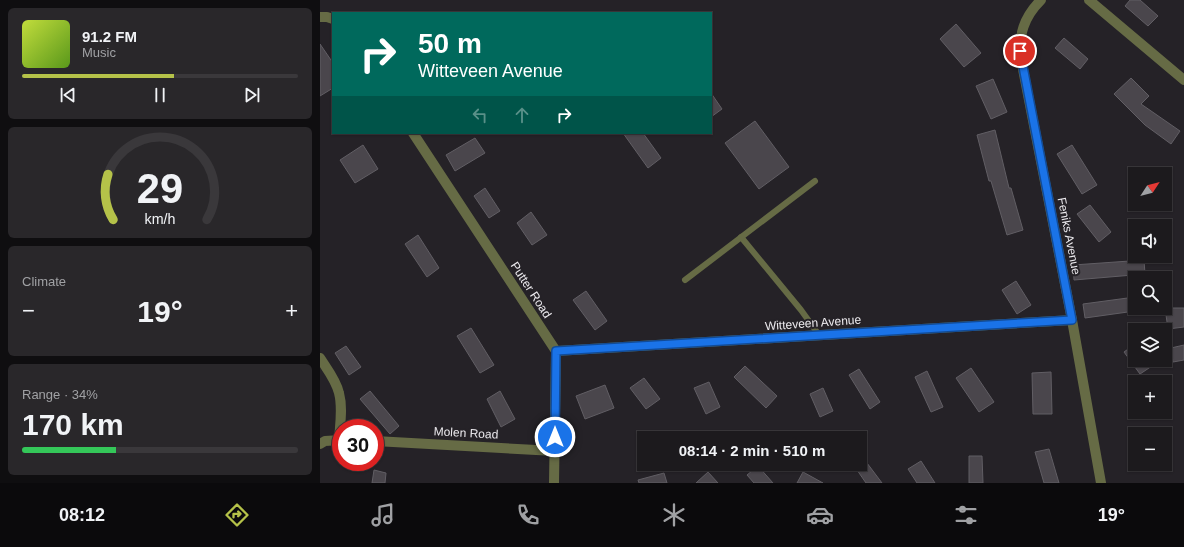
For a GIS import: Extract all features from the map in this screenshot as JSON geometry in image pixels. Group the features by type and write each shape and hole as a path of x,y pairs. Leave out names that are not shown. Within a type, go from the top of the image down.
{"street":[{"name":"Feniks Avenue","path":"1041,0 1030,12 1026,20 1020,41 1020,51 1072,320 1101,483"},
{"path":"1089,0 1184,80"},
{"path":"320,18 327,17 332,19"},
{"name":"Putter Road","path":"414,134 556,351"},
{"name":"Witteveen Avenue","path":"556,351 1072,320"},
{"path":"554,483 556,351"},
{"path":"320,358 339,392 341,403 341,419"},
{"path":"320,444 325,441 332,441"},
{"name":"Molen Road","path":"384,442 555,452"}],"lane":[{"path":"684,280 815,181"},
{"path":"741,237 801,310 819,335"}],"building":[{"path":"1130,0 1140,0 1158,16 1148,26 1125,6"},
{"path":"956,24 981,53 964,67 940,39"},
{"path":"1064,38 1088,59 1080,69 1055,48"},
{"path":"320,44 332,62 332,89 320,96"},
{"path":"1131,78 1149,96 1141,104 1180,131 1171,144 1145,125 1114,94"},
{"path":"993,79 1007,112 991,119 976,86"},
{"path":"712,94 722,109 712,116"},
{"path":"755,121 789,167 759,189 725,143"},
{"path":"995,130 1009,188 1011,188 1023,230 1007,235 991,181 989,181 977,135"},
{"path":"624,134 644,134 661,158 648,168"},
{"path":"475,138 485,153 455,171 446,155"},
{"path":"363,145 378,169 355,183 340,160"},
{"path":"1072,145 1097,185 1082,194 1057,154"},
{"path":"485,188 500,211 489,218 474,196"},
{"path":"1090,205 1111,232 1099,242 1077,214"},
{"path":"531,212 547,235 532,245 517,223"},
{"path":"418,235 439,268 427,277 405,244"},
{"path":"1128,261 1128,263 1144,263 1145,271 1128,271 1128,275 1074,280 1073,265"},
{"path":"1016,281 1031,305 1017,314 1002,290"},
{"path":"586,291 607,321 595,330 573,300"},
{"path":"1128,298 1128,312 1085,318 1083,304"},
{"path":"1172,308 1184,308 1184,327 1172,328 1172,323 1167,323 1166,315 1172,315"},
{"path":"471,328 494,365 480,373 457,336"},
{"path":"1184,345 1184,360 1173,362 1172,348"},
{"path":"346,346 361,367 349,375 335,353"},
{"path":"1128,349 1128,358 1124,352"},
{"path":"745,366 777,396 766,408 734,377"},
{"path":"1135,367 1150,367 1140,374"},
{"path":"971,368 994,402 979,412 956,378"},
{"path":"859,369 880,402 870,409 849,375"},
{"path":"927,371 943,407 931,412 915,377"},
{"path":"1051,372 1052,414 1033,414 1032,373"},
{"path":"644,378 660,399 646,409 630,388"},
{"path":"709,382 720,407 706,414 694,388"},
{"path":"605,385 614,408 585,419 576,396"},
{"path":"823,388 833,411 820,417 810,394"},
{"path":"370,391 399,426 390,434 384,427 384,419 377,419 360,399"},
{"path":"500,391 515,419 501,427 487,399"},
{"path":"1049,449 1059,483 1044,483 1035,452"},
{"path":"969,456 982,456 983,483 969,483"},
{"path":"921,461 935,483 917,483 908,469"},
{"path":"867,463 882,483 866,483 858,471 867,471"},
{"path":"374,471 386,473 385,483 372,483"},
{"path":"752,471 762,471 773,483 754,483 747,475"},
{"path":"708,472 718,483 696,483"},
{"path":"803,472 823,483 797,483"},
{"path":"664,473 667,483 639,483 638,480"}],"route":[{"path":"555,437 556,351 1072,320 1020,51"}]}
